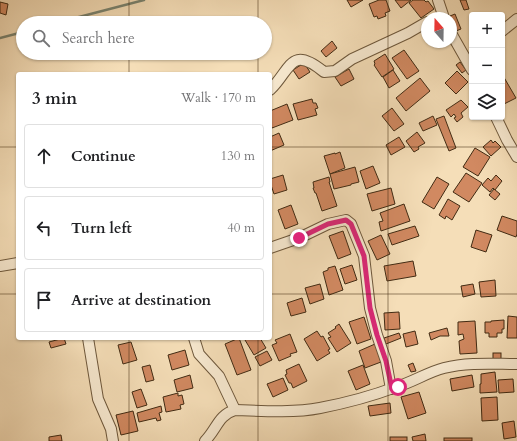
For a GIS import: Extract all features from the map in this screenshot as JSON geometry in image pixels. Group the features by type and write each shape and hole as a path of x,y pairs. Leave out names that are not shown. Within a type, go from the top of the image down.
{"street":[{"path":"438,0 439,12"},
{"path":"505,29 517,19"},
{"path":"272,88 288,66 296,60 305,60 316,65 324,72 335,71 352,59 421,25"},
{"path":"457,41 469,57"},
{"path":"497,120 517,157"},
{"path":"272,247 299,238 328,224 346,220 351,224 364,256 370,308 386,361 392,389"},
{"path":"0,266 16,263"},
{"path":"88,340 98,399 111,429 113,441"},
{"path":"195,340 199,354 219,376 235,410"},
{"path":"208,440 224,415 235,410 287,411 319,408 392,389 444,368 461,365 517,364"}],"building":[{"path":"347,0 363,0 351,7"},
{"path":"379,0 386,0 390,11 385,13 386,16 378,19 377,16 374,17 369,4"},
{"path":"395,0 411,0 401,8"},
{"path":"413,0 424,0 426,2 428,1 434,9 430,12 421,12 421,18 409,3"},
{"path":"460,0 466,0 469,9 464,10"},
{"path":"0,2 8,4 6,15 0,13"},
{"path":"457,19 461,29 457,31"},
{"path":"332,41 337,48 326,57 321,51"},
{"path":"404,50 419,71 407,79 392,58"},
{"path":"385,54 394,69 382,77 374,65 374,61"},
{"path":"460,62 466,70 462,73 456,65"},
{"path":"304,63 310,72 299,79 293,70"},
{"path":"349,69 354,79 341,86 335,77"},
{"path":"393,70 400,81 389,88 383,77"},
{"path":"457,71 468,82 456,94 445,83"},
{"path":"420,78 430,91 406,111 396,98"},
{"path":"505,79 516,98 505,104"},
{"path":"312,99 313,103 316,103 318,108 315,109 317,115 298,120 293,104"},
{"path":"461,100 468,107 461,113 463,117 457,122 454,118 456,117 454,114 451,117 446,110"},
{"path":"287,104 293,120 272,128 272,110"},
{"path":"392,108 404,124 394,131 382,116"},
{"path":"433,116 437,125 423,131 419,123"},
{"path":"444,116 456,148 449,151 436,119"},
{"path":"417,132 425,143 418,147 419,149 414,152 406,141"},
{"path":"279,133 284,145 272,150 272,136"},
{"path":"399,137 405,147 391,155 386,145"},
{"path":"491,140 493,143 495,141 501,147 491,156 483,147"},
{"path":"475,148 490,157 478,176 463,167"},
{"path":"340,152 345,168 330,174 324,156"},
{"path":"373,166 380,183 366,189 360,171"},
{"path":"355,167 359,182 334,189 330,174"},
{"path":"466,173 482,183 469,202 453,192"},
{"path":"283,175 287,190 274,194 272,188 272,178"},
{"path":"496,175 502,181 495,190 493,188 490,192 482,185 488,178 491,181"},
{"path":"329,177 329,182 337,206 322,211 313,188 313,182"},
{"path":"437,177 449,184 434,209 422,202"},
{"path":"391,188 395,204 372,211 367,194"},
{"path":"494,189 500,194 495,200 489,195"},
{"path":"448,199 460,206 452,220 446,216 445,219 439,215"},
{"path":"404,204 410,221 381,231 379,222 383,221 380,213"},
{"path":"291,205 298,224 285,229 278,210"},
{"path":"502,216 517,221 516,237 497,230"},
{"path":"415,226 419,236 392,245 388,234"},
{"path":"476,230 492,235 486,252 471,247"},
{"path":"343,231 351,254 338,259 329,236"},
{"path":"381,235 390,254 377,260 368,241"},
{"path":"413,261 416,276 387,281 384,266"},
{"path":"352,265 357,280 345,284 340,269"},
{"path":"335,266 343,290 329,295 323,272 328,270 328,268"},
{"path":"495,280 496,296 481,297 479,282"},
{"path":"320,284 324,299 310,304 305,288"},
{"path":"473,284 475,294 463,297 461,286"},
{"path":"302,298 306,312 291,316 287,303"},
{"path":"399,312 400,329 385,330 384,313"},
{"path":"508,316 517,317 517,338 507,338"},
{"path":"364,317 371,339 357,344 349,322"},
{"path":"504,320 504,329 502,329 502,333 497,333 497,337 489,337 489,333 485,333 485,322"},
{"path":"475,321 477,353 460,354 459,341 464,339 463,334 458,335 458,322"},
{"path":"339,324 351,343 337,352 328,338 331,337 328,333"},
{"path":"447,328 449,336 440,336 431,340 429,333"},
{"path":"317,331 321,337 323,336 330,349 328,350 330,353 317,361 304,339"},
{"path":"415,331 418,344 406,347 403,334"},
{"path":"399,333 401,338 386,344 384,338"},
{"path":"290,334 297,352 290,354 291,356 279,361 272,345 277,343 275,340"},
{"path":"65,340 66,344 51,348 49,342"},
{"path":"234,340 240,340 251,370 237,375 225,344"},
{"path":"245,340 261,340 266,348 254,355"},
{"path":"131,342 137,360 123,364 118,345"},
{"path":"375,344 381,362 365,368 359,351"},
{"path":"185,350 189,365 172,370 168,355"},
{"path":"267,351 272,360 260,366 255,357"},
{"path":"493,353 501,353 501,359 493,359"},
{"path":"413,363 416,371 411,372 408,365"},
{"path":"299,364 307,381 293,388 285,375 287,374 286,370"},
{"path":"150,365 154,380 146,382 142,367"},
{"path":"363,365 370,384 356,390 348,371"},
{"path":"495,372 497,392 480,393 481,374"},
{"path":"190,375 193,388 177,392 174,380"},
{"path":"472,375 474,387 452,391 450,379"},
{"path":"283,378 288,390 273,397 267,384"},
{"path":"513,379 514,392 499,393 498,380"},
{"path":"141,389 147,405 137,408 132,392"},
{"path":"419,392 426,413 408,419 401,397"},
{"path":"178,393 178,396 182,395 184,404 180,405 181,409 166,412 163,397"},
{"path":"497,397 498,420 482,421 481,398"},
{"path":"390,403 391,413 370,416 368,406"},
{"path":"161,406 162,412 159,413 161,420 157,421 156,418 139,422 137,413"},
{"path":"133,411 138,431 121,435 116,415"},
{"path":"514,421 516,437 504,439 502,423"},
{"path":"425,434 426,441 413,441 412,437"},
{"path":"61,435 62,441 49,441 49,437"},
{"path":"390,437 407,437 407,441 390,441"},
{"path":"444,438 472,438 472,441 444,441"}],"waterway":[{"path":"83,16 144,0"},
{"path":"0,38 16,34"}],"route":[{"path":"299,238 328,224 346,220 351,224 364,256 370,308 386,361 392,389 398,387"}]}
